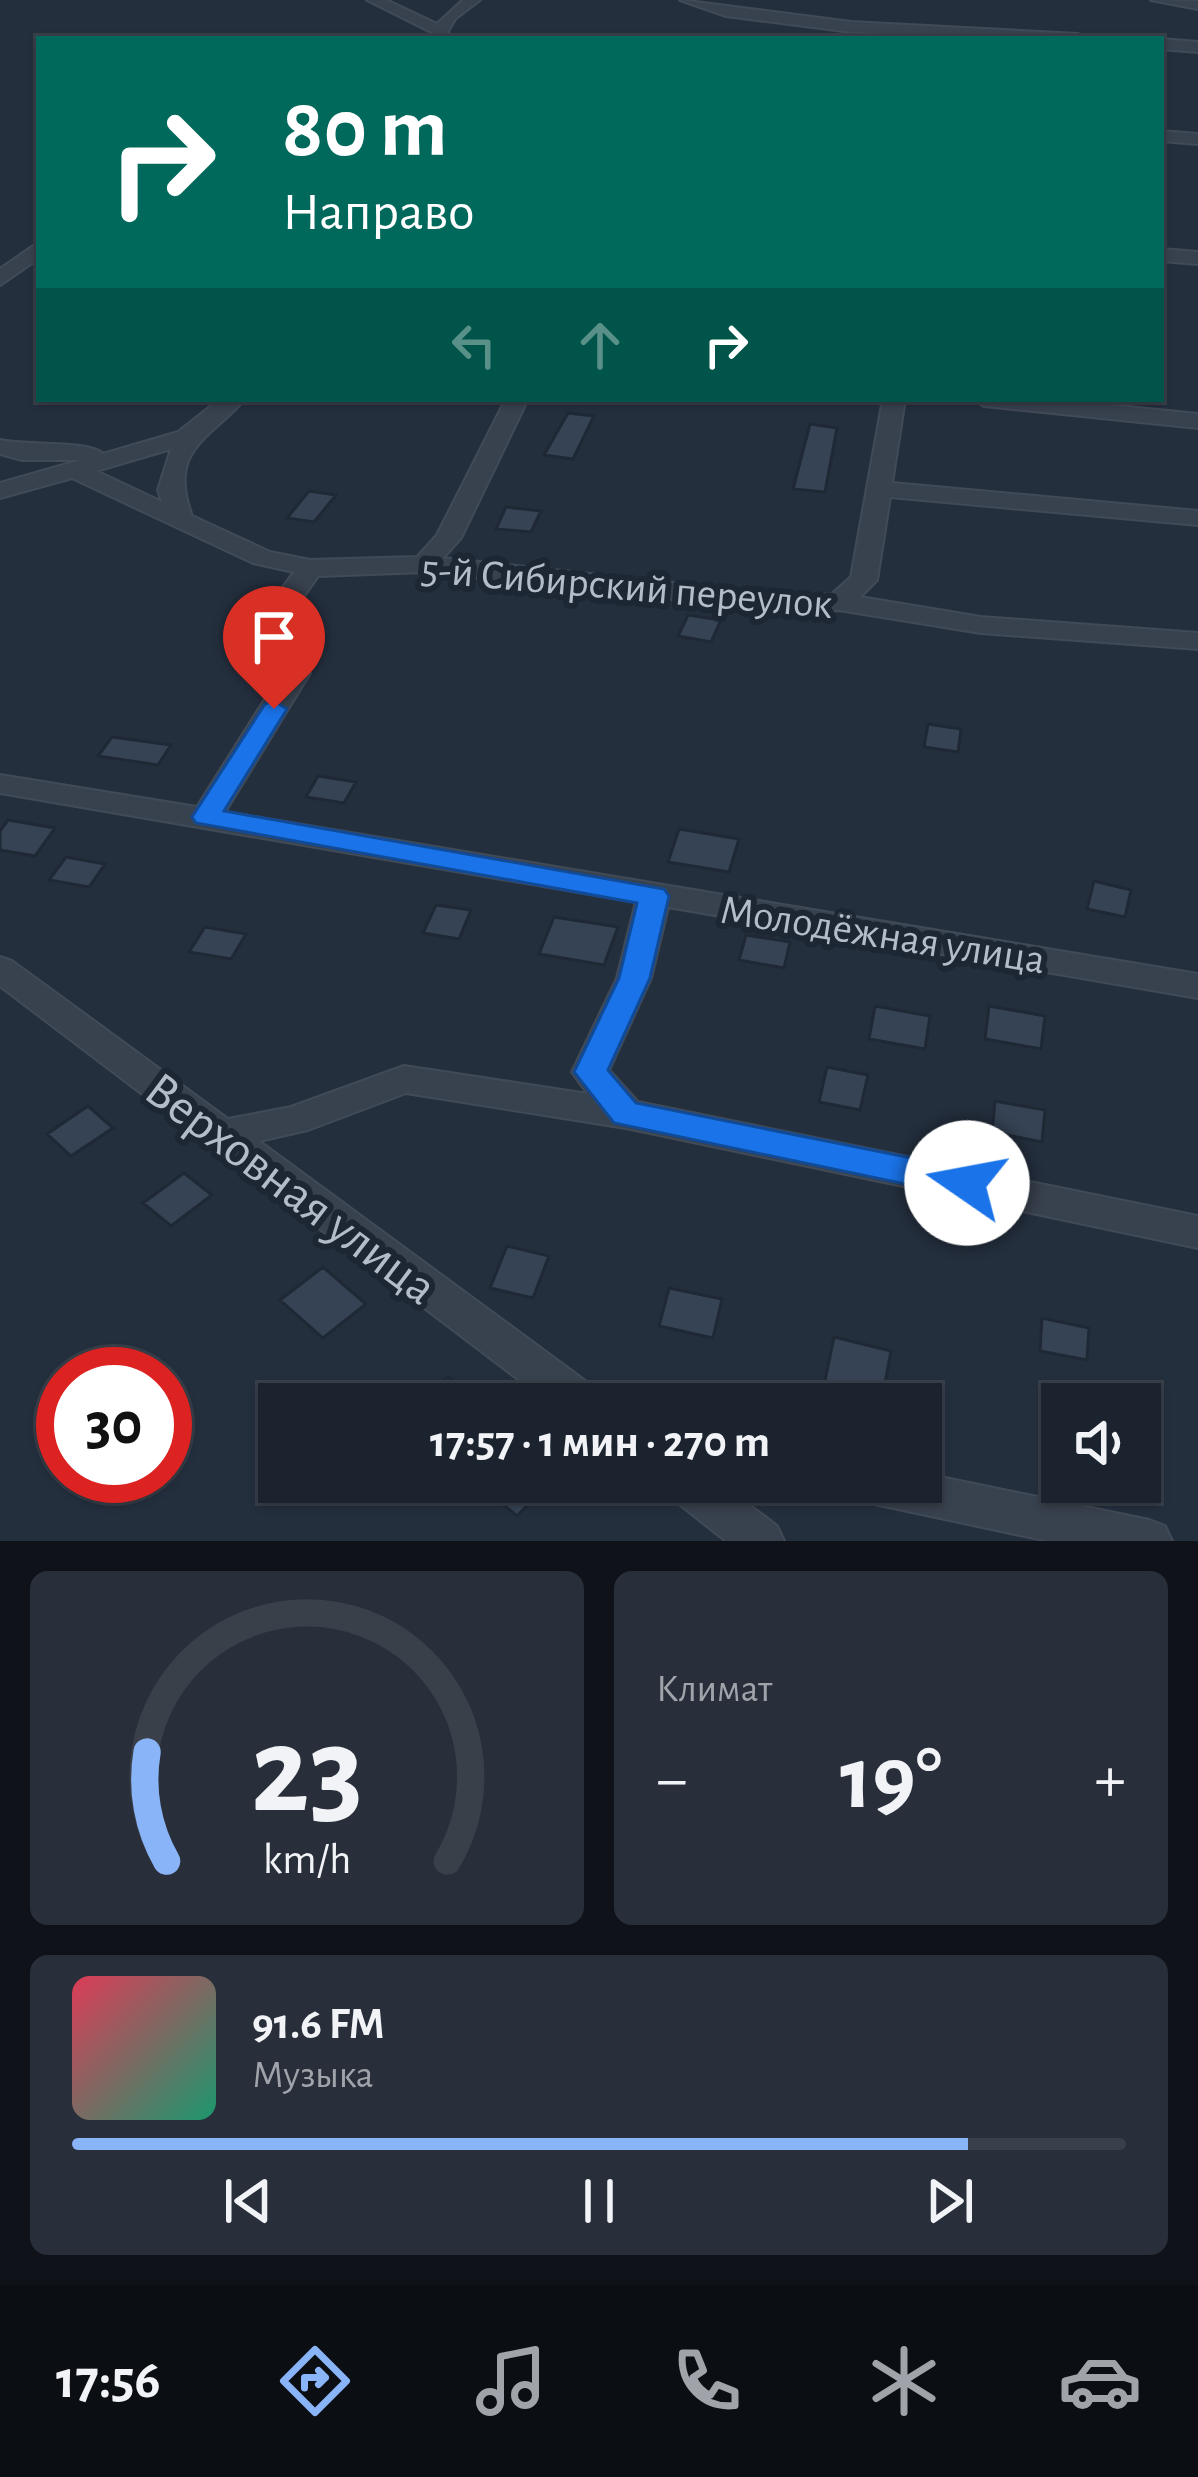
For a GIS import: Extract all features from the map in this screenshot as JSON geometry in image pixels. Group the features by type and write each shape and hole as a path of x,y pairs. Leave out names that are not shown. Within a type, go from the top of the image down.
{"street":[{"path":"374,0 436,32"},
{"path":"394,34 436,32 473,0"},
{"path":"686,0 726,12"},
{"path":"752,15 767,0"},
{"path":"1158,0 1198,5"},
{"path":"700,13 967,35 968,13"},
{"path":"1164,44 1198,46"},
{"path":"1164,136 1198,139"},
{"path":"0,279 36,250"},
{"path":"1164,255 1198,258"},
{"path":"0,490 186,436 231,402"},
{"path":"424,564 448,538 516,402"},
{"path":"838,602 864,580 893,402"},
{"path":"1013,402 1198,421"},
{"path":"0,447 22,453 110,452 186,436"},
{"path":"180,517 170,490 186,436"},
{"name":"5-й Сибирский переулок","path":"75,470 262,558 310,568 424,564 792,604 838,602 981,625 1198,641"},
{"path":"878,489 1198,518"},
{"path":"206,817 296,674 259,639 310,568"},
{"name":"Молодёжная улица","path":"0,784 1198,986"},
{"path":"626,1114 590,1072 634,978 654,896"},
{"name":"Верховная улица","path":"0,969 556,1383"},
{"path":"222,1134 295,1120 404,1079 626,1114 1198,1232"},
{"path":"942,1498 1149,1541"},
{"path":"713,1503 761,1541"}],"building":[{"path":"568,413 594,416 573,459 544,455"},
{"path":"810,424 837,428 825,492 793,489"},
{"path":"309,491 336,495 314,522 287,518"},
{"path":"506,507 541,511 531,532 496,529"},
{"path":"688,615 721,620 711,642 678,636"},
{"path":"928,724 961,729 958,752 924,747"},
{"path":"112,737 171,745 158,765 98,756"},
{"path":"318,776 356,782 344,803 306,797"},
{"path":"8,820 55,828 35,856 0,850 0,831"},
{"path":"679,829 739,839 729,872 668,862"},
{"path":"66,857 105,864 89,887 49,880"},
{"path":"1094,881 1131,890 1125,917 1087,909"},
{"path":"436,905 471,910 459,939 423,933"},
{"path":"554,917 618,927 604,965 539,954"},
{"path":"205,927 246,934 231,959 189,952"},
{"path":"746,935 790,942 784,968 739,960"},
{"path":"875,1006 930,1016 925,1049 869,1039"},
{"path":"989,1006 1045,1016 1041,1049 985,1039"},
{"path":"827,1067 868,1075 860,1110 819,1102"},
{"path":"995,1101 1045,1110 1042,1142 992,1132"},
{"path":"88,1106 113,1128 71,1156 47,1134"},
{"path":"184,1173 212,1195 171,1226 143,1203"},
{"path":"507,1246 549,1256 533,1298 490,1288"},
{"path":"323,1267 366,1304 323,1338 280,1300"},
{"path":"669,1288 722,1299 713,1338 659,1326"},
{"path":"1042,1318 1089,1328 1087,1360 1040,1351"},
{"path":"834,1337 891,1351 885,1383 824,1383"},
{"path":"501,1503 530,1503 517,1516"}],"route":[{"path":"274,709 206,817 654,896 634,978 590,1072 626,1114 967,1183"}]}
